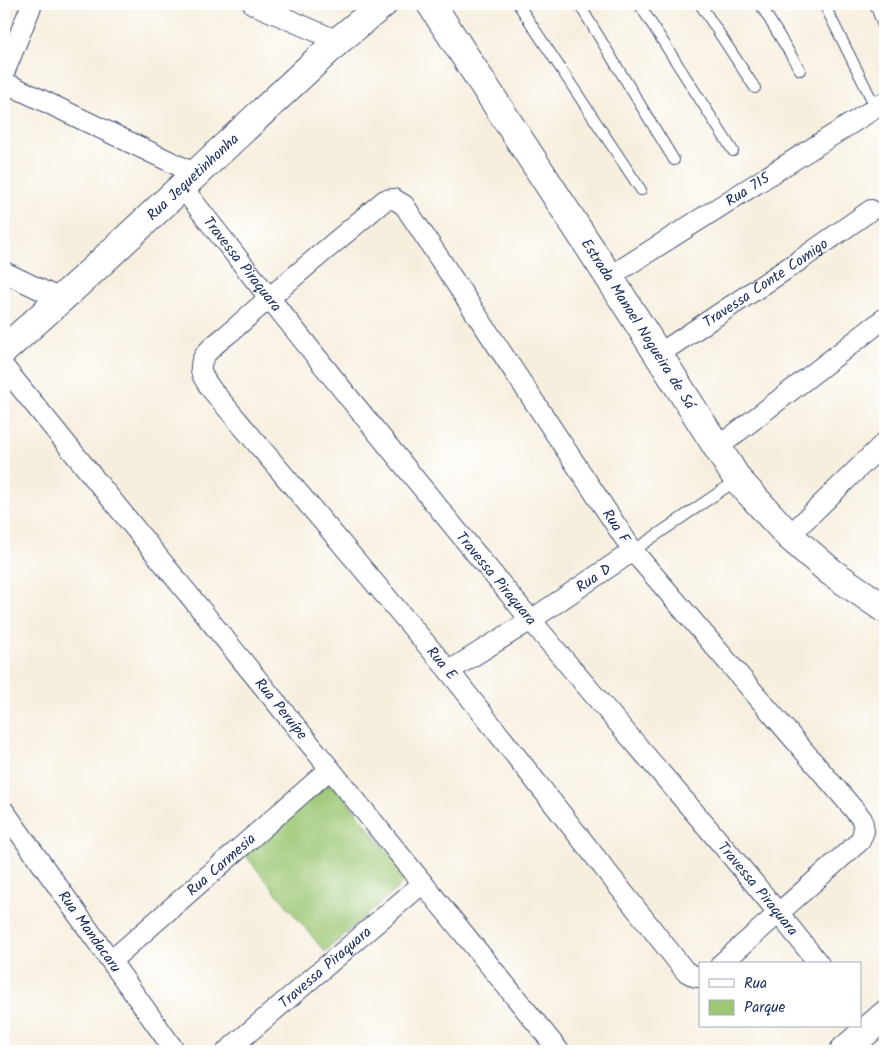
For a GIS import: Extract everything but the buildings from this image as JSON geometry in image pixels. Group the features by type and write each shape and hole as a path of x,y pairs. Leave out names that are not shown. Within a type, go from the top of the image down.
{"main road":[{"name":"Rua Jequetinhonha","path":"4,350 338,42 383,4"},
{"name":"Estrada Manoel Nogueira de Sá","path":"431,4 610,277 738,480 789,536 831,572 884,607"},
{"path":"844,1051 872,1020"}],"street":[{"path":"4,73 32,4"},
{"path":"253,4 338,42"},
{"path":"4,82 189,180"},
{"name":"Rua 715","path":"610,277 880,105"},
{"name":"Travessa Piraquara","path":"189,180 268,298 531,620 780,913 817,962"},
{"name":"Rua F","path":"268,298 384,200 394,199 404,205 633,551 862,819 864,831 860,841 780,913"},
{"name":"Travessa Conte Comigo","path":"658,354 803,258 871,210"},
{"path":"4,272 60,299"},
{"name":"Rua E","path":"268,298 203,358 200,368 211,389 449,671 685,971 698,976"},
{"path":"718,447 885,318"},
{"name":"Rua Peruípe","path":"4,367 559,1051"},
{"path":"789,536 885,442"},
{"name":"Rua D","path":"449,671 531,620 633,551"},
{"name":"Rua Carmesia","path":"112,960 330,769"},
{"name":"Rua Mandacaru","path":"4,811 175,1051"},
{"name":"Travessa Piraquara","path":"227,1051 423,883"},
{"path":"723,962 780,913"}],"lane":[{"path":"518,4 641,190"},
{"path":"579,4 674,160"},
{"path":"639,4 733,151"},
{"path":"700,4 755,88"},
{"path":"760,4 800,70"},
{"path":"824,4 880,105"},
{"path":"875,4 885,31"},
{"name":"Rua D","path":"633,551 738,480"}],"green space":[{"path":"329,778 409,878 325,952 244,854"}]}
